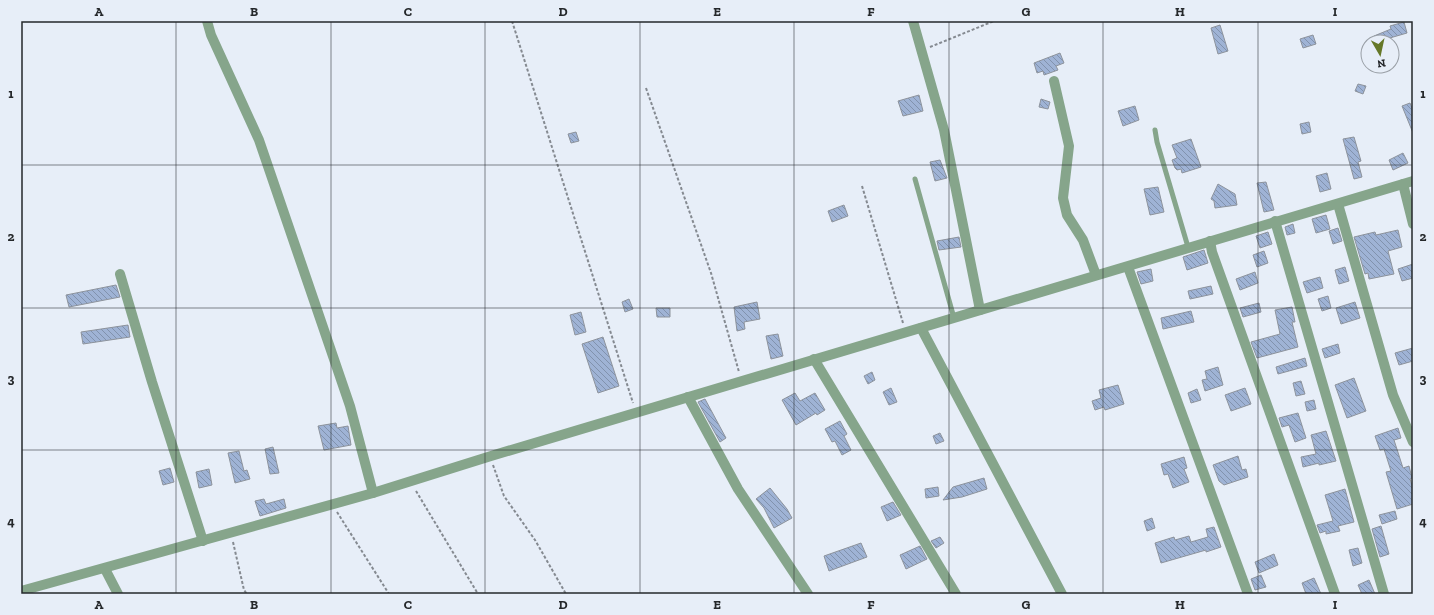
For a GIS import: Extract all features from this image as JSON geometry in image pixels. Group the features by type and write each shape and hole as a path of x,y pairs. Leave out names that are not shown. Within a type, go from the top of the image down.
{"street":[{"path":"207,21 211,35 259,140 350,406 373,492"},
{"path":"913,21 944,130 980,310"},
{"path":"1054,81 1069,146 1063,198 1067,215 1083,240 1096,275"},
{"path":"21,591 105,569 373,492 814,359 1096,275 1128,267 1210,240 1338,204 1408,182 1413,224"},
{"path":"1338,204 1393,395 1413,439"},
{"path":"1275,221 1384,594"},
{"path":"1210,240 1214,259 1335,594"},
{"path":"1128,267 1248,594"},
{"path":"120,274 152,382 203,541"},
{"path":"921,328 1062,594"},
{"path":"814,359 956,594"},
{"path":"688,397 738,489 808,594"},
{"path":"105,569 118,594"}],"lane":[{"path":"1155,130 1157,142 1188,247"},
{"path":"915,178 954,318"}],"path":[{"path":"512,21 636,413"},
{"path":"921,50 994,21"},
{"path":"646,88 711,274 741,381"},
{"path":"862,186 906,332"},
{"path":"491,456 494,470 504,496 535,540 566,594"},
{"path":"410,481 478,594"},
{"path":"332,504 389,594"},
{"path":"231,533 244,590 247,594"}],"building":[{"path":"1404,22 1407,33 1400,35 1379,34 1391,29 1390,26"},
{"path":"1220,25 1228,51 1218,54 1211,28"},
{"path":"1313,35 1316,44 1303,48 1300,39"},
{"path":"1060,53 1064,63 1056,66 1058,70 1044,75 1043,71 1037,73 1034,63"},
{"path":"1358,84 1366,86 1363,94 1355,91"},
{"path":"919,95 923,111 903,116 898,101"},
{"path":"1041,99 1050,102 1048,109 1039,107"},
{"path":"1410,103 1413,111 1413,133 1402,106"},
{"path":"1135,106 1139,120 1123,126 1118,111"},
{"path":"1309,122 1311,132 1302,134 1300,124"},
{"path":"576,132 579,141 571,143 568,134"},
{"path":"1354,137 1361,161 1358,162 1362,177 1354,179 1343,139"},
{"path":"1191,139 1201,167 1182,173 1181,169 1177,170 1175,168 1172,160 1177,158 1172,145"},
{"path":"1403,153 1408,163 1393,170 1389,160"},
{"path":"940,160 947,178 935,181 930,162"},
{"path":"1327,173 1331,189 1320,192 1316,176"},
{"path":"1266,182 1274,210 1264,212 1257,183"},
{"path":"1218,184 1235,194 1237,205 1215,208 1214,201 1211,199"},
{"path":"1158,187 1164,212 1150,215 1144,189"},
{"path":"844,205 848,216 832,222 828,211"},
{"path":"1326,215 1330,229 1316,233 1312,219"},
{"path":"1293,224 1295,233 1287,235 1285,227"},
{"path":"1338,228 1342,241 1333,244 1329,231"},
{"path":"1398,230 1402,247 1388,251 1394,274 1369,279 1368,273 1365,274 1354,237 1375,232 1376,235"},
{"path":"1268,232 1272,244 1260,248 1256,236"},
{"path":"959,237 961,247 939,250 937,241"},
{"path":"1204,250 1208,263 1187,270 1183,257"},
{"path":"1264,251 1268,263 1257,267 1253,255"},
{"path":"1413,264 1413,278 1402,281 1398,269"},
{"path":"1345,267 1349,281 1339,284 1335,270"},
{"path":"1151,269 1153,281 1141,284 1137,272"},
{"path":"1255,272 1258,283 1240,290 1236,279"},
{"path":"1320,277 1323,288 1307,293 1303,282"},
{"path":"116,285 120,297 69,307 66,295"},
{"path":"1211,286 1213,294 1190,299 1188,291"},
{"path":"1328,296 1331,308 1322,311 1318,299"},
{"path":"629,299 633,309 625,312 622,302"},
{"path":"757,302 760,319 744,322 745,329 737,331 734,307"},
{"path":"1355,302 1360,318 1341,324 1336,308"},
{"path":"1259,303 1261,312 1243,317 1240,308"},
{"path":"1292,307 1295,322 1292,322 1298,347 1257,358 1251,342 1280,334 1275,310"},
{"path":"656,308 670,308 670,317 657,317"},
{"path":"1191,311 1194,322 1163,329 1161,318"},
{"path":"581,312 586,332 575,335 570,315"},
{"path":"128,325 130,337 83,344 81,332"},
{"path":"778,334 783,356 771,359 766,336"},
{"path":"603,337 619,386 598,393 582,344"},
{"path":"1338,344 1340,353 1325,358 1322,349"},
{"path":"1413,348 1413,361 1399,365 1395,353"},
{"path":"1305,358 1307,366 1278,374 1276,367"},
{"path":"1218,367 1223,385 1205,391 1202,380 1207,379 1205,371"},
{"path":"872,372 875,380 868,384 864,376"},
{"path":"1354,378 1366,411 1347,418 1335,385"},
{"path":"1301,381 1305,394 1296,396 1293,383"},
{"path":"1118,385 1124,404 1105,410 1104,407 1095,410 1092,401 1101,398 1099,390"},
{"path":"891,388 897,402 889,405 883,392"},
{"path":"1245,388 1251,404 1231,411 1225,395"},
{"path":"1197,389 1201,400 1191,403 1188,393"},
{"path":"795,393 800,401 815,393 825,410 817,415 816,413 796,425 782,400"},
{"path":"705,399 726,438 720,442 698,402"},
{"path":"1314,400 1316,409 1307,411 1305,402"},
{"path":"1298,413 1306,438 1295,442 1289,425 1282,427 1279,418"},
{"path":"840,421 847,434 844,436 851,450 842,455 835,441 832,442 825,429"},
{"path":"336,423 337,428 348,426 351,445 324,450 318,426"},
{"path":"1398,428 1401,438 1394,440 1403,468 1409,466 1412,478 1410,479 1413,489 1413,504 1397,509 1386,472 1391,471 1384,449 1380,450 1375,436"},
{"path":"1326,431 1336,461 1303,467 1301,457 1316,454 1311,435"},
{"path":"940,433 944,441 936,444 933,436"},
{"path":"273,447 279,473 270,474 265,449"},
{"path":"239,451 244,471 247,470 250,479 235,483 228,453"},
{"path":"1238,456 1242,470 1246,469 1248,477 1224,485 1219,481 1213,465"},
{"path":"1184,457 1187,468 1184,469 1189,482 1173,488 1168,474 1164,475 1161,464"},
{"path":"170,468 174,482 163,485 159,471"},
{"path":"209,469 212,485 199,488 196,472"},
{"path":"984,478 987,489 962,497 943,500 953,487"},
{"path":"938,487 939,496 926,498 925,489"},
{"path":"770,488 787,509 792,518 774,528 764,508 756,499"},
{"path":"1345,489 1354,522 1338,526 1340,531 1326,534 1326,531 1320,533 1317,525 1333,521 1325,495"},
{"path":"264,499 266,504 284,499 286,508 260,516 255,501"},
{"path":"893,502 901,515 887,521 881,507"},
{"path":"1395,511 1397,519 1382,524 1379,515"},
{"path":"1152,518 1155,528 1147,531 1144,521"},
{"path":"1381,526 1389,554 1380,557 1372,529"},
{"path":"1214,527 1221,547 1161,563 1155,543 1174,537 1175,540 1189,536 1191,542 1208,537 1206,529"},
{"path":"940,537 944,543 936,548 931,541"},
{"path":"861,543 867,557 829,571 824,556"},
{"path":"920,546 927,559 906,569 900,555"},
{"path":"1358,548 1362,563 1353,566 1349,550"},
{"path":"1274,554 1278,565 1259,573 1255,562"},
{"path":"1261,575 1266,587 1255,590 1251,579"},
{"path":"1314,578 1321,594 1306,594 1302,583"},
{"path":"1369,580 1375,594 1362,594 1358,585"}]}
